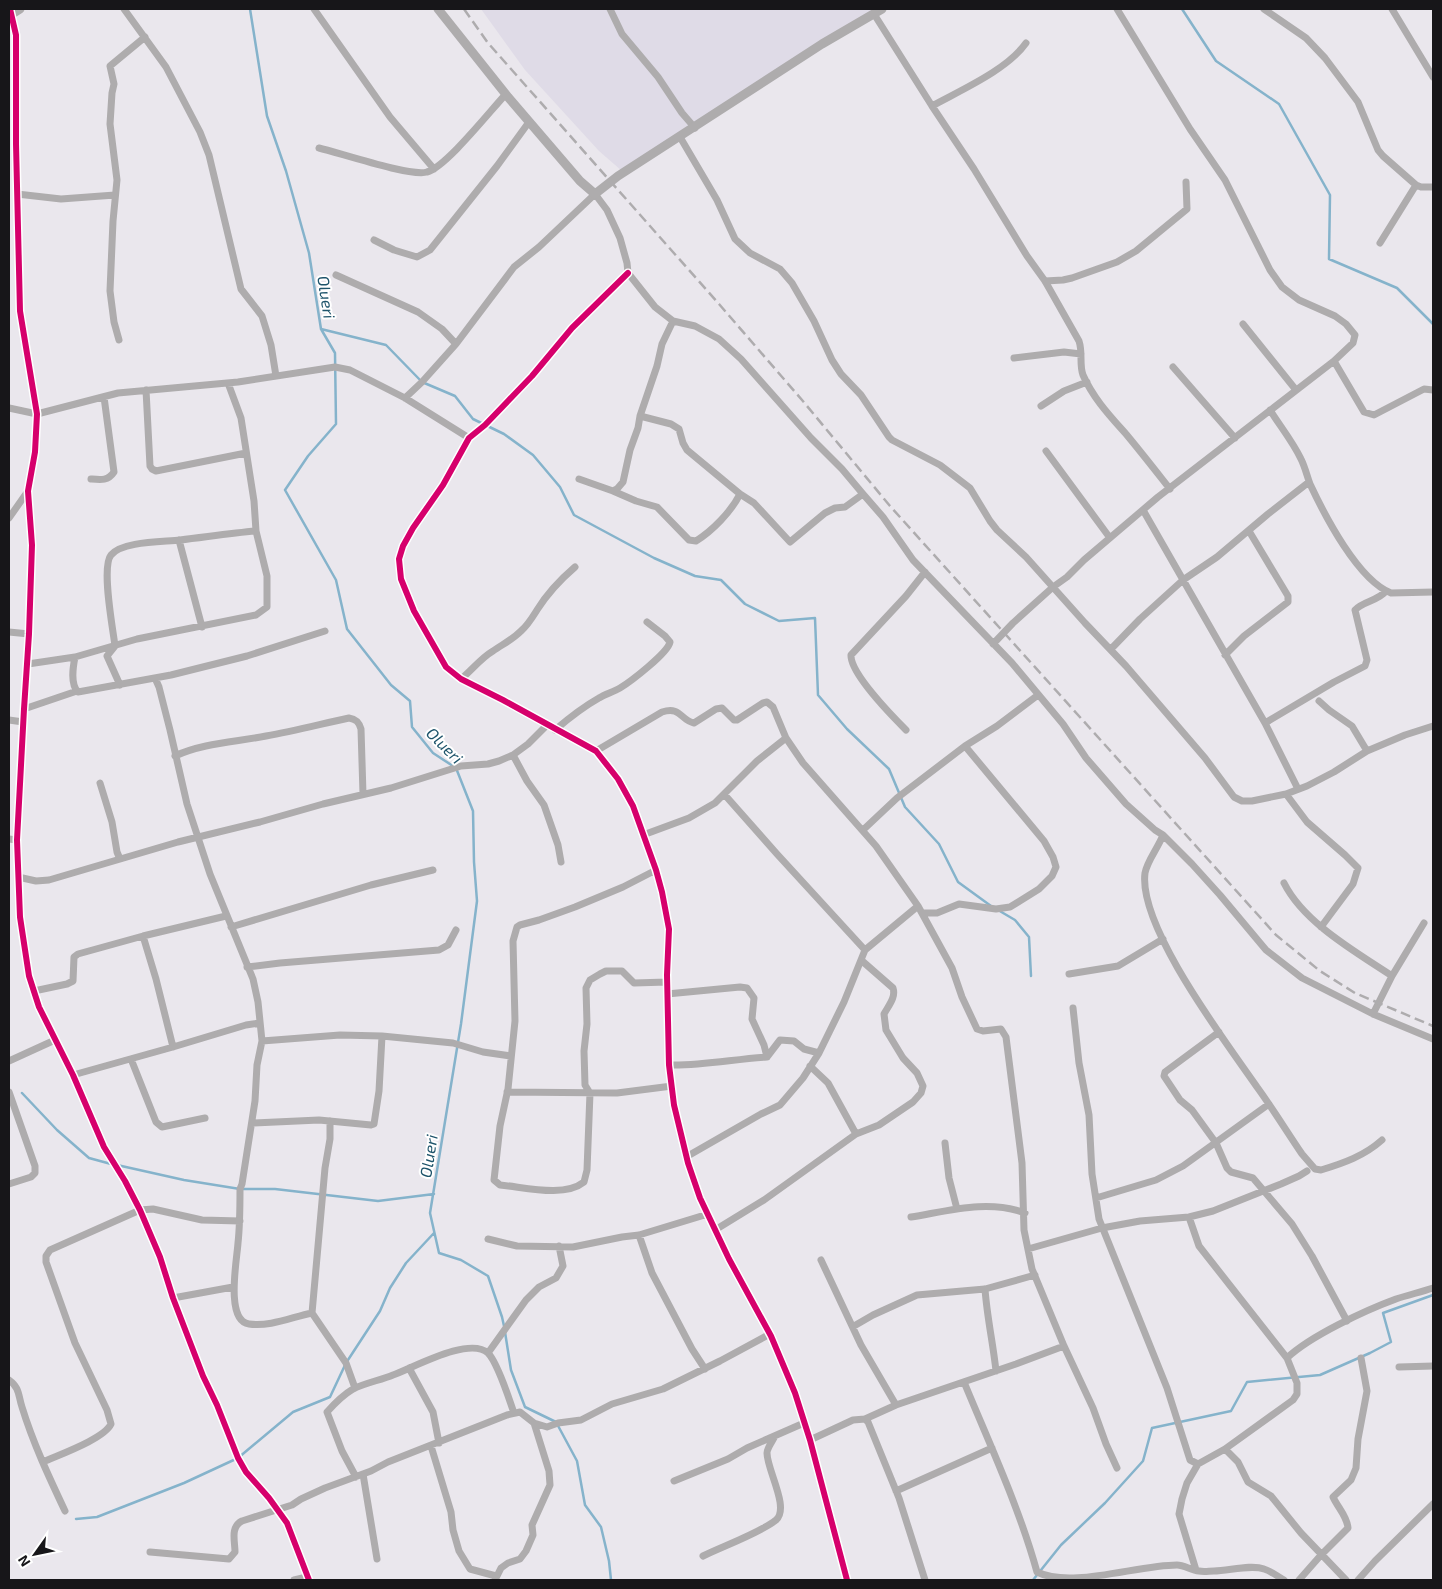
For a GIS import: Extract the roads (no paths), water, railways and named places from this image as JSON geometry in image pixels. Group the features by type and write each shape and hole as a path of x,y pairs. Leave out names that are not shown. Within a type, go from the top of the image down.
{"street":[{"path":"20,9 10,13 16,35 20,311 37,414 35,452 28,491 32,545 28,664 17,840 20,917 29,976 39,1007 73,1075 104,1147 140,1210 160,1257 173,1298 203,1376 238,1458 246,1472 288,1523 308,1579 294,1580"},
{"path":"124,9 166,67 200,132 209,155 241,289 262,316 271,345 276,376"},
{"path":"314,9 390,117 434,169"},
{"path":"438,9 529,122 580,181 596,194 607,210 620,238 628,273 655,307 673,321 695,326 711,334 741,359 864,494 883,517 913,560 993,644 1038,695 1062,724 1086,758 1126,804 1163,835 1220,895 1266,950 1302,978 1372,1014 1433,1039"},
{"path":"610,9 622,34 658,77 682,113 695,128"},
{"path":"993,644 1053,586 1067,577 1142,510 1334,361 1353,343 1355,335 1346,324 1335,316 1299,300 1282,287 1270,270 1225,180 1190,129 1117,9"},
{"path":"1264,9 1306,38 1324,58 1358,102 1382,156 1416,185 1433,187"},
{"path":"1392,9 1433,77"},
{"path":"405,398 422,382 477,319 514,267 539,247 596,194 618,176 695,128 822,44 878,11 932,106 953,136 1027,256 1045,280 1079,341 1082,349 1081,364 1087,382 1101,406 1170,489"},
{"path":"119,340 114,322 110,291 117,180 110,124 114,84 110,66 144,37"},
{"path":"932,106 1014,58 1026,43"},
{"path":"319,148 407,172 426,173 447,158 506,94"},
{"path":"374,240 394,250 417,257 430,250 529,122"},
{"path":"680,137 717,200 735,239 750,253 780,269 792,283 814,321 832,360 841,374 861,395 889,437 940,465 970,488 990,521 1026,557 1110,649 1205,758 1234,797 1242,801 1252,801 1286,794 1334,772 1367,751 1405,735 1433,726"},
{"path":"1045,280 1072,278 1117,262 1136,251 1187,209 1186,182"},
{"path":"1380,243 1416,185"},
{"path":"17,194 61,199 115,195"},
{"path":"9,231 18,230"},
{"path":"628,273 572,328 532,376 485,425 468,438 443,485 413,528 403,546 399,559 401,579 414,611 446,667 461,679 596,751 618,779 633,806 656,870 668,929 669,1065 674,1105 686,1157 700,1198 729,1259 770,1334 795,1394 810,1440 844,1579"},
{"path":"336,275 418,312 442,329 456,344"},
{"path":"612,492 623,482 630,450 657,366 662,344 673,321"},
{"path":"1243,324 1296,390"},
{"path":"1014,358 1064,352 1082,354"},
{"path":"1334,361 1364,412 1374,415 1424,389 1433,390"},
{"path":"9,408 37,414 118,393 228,383 336,367 350,370 405,398 468,438"},
{"path":"1173,367 1235,438"},
{"path":"1041,406 1064,391 1087,382"},
{"path":"28,664 75,656 138,639 256,615 267,607 267,576 256,531 254,501 241,418 228,383"},
{"path":"146,390 148,452 152,469 156,471 246,453"},
{"path":"91,479 107,479 114,472 104,397"},
{"path":"1270,410 1301,458 1326,516 1364,573 1391,593 1433,592"},
{"path":"640,416 676,427 681,434 686,450 740,494 754,503 790,542 825,513 835,508 845,507 864,494"},
{"path":"1046,451 1110,538"},
{"path":"579,479 657,507 689,540 696,541 703,537 726,514 740,494"},
{"path":"1110,649 1183,580 1217,557 1310,482"},
{"path":"9,518 28,491"},
{"path":"1142,510 1265,724 1298,789"},
{"path":"120,685 107,656 115,646 106,568 110,555 119,550 151,541 179,540 256,531"},
{"path":"1225,655 1244,636 1288,602 1288,596 1248,531"},
{"path":"179,540 202,627"},
{"path":"461,679 484,657 493,650 507,644 520,633 555,587 575,567"},
{"path":"906,730 861,678 850,661 851,655 906,596 925,572"},
{"path":"1265,724 1334,682 1365,666 1367,660 1355,610 1363,604 1382,596 1386,591"},
{"path":"555,730 600,697 619,689 662,655 669,647 670,642 665,636 647,622"},
{"path":"24,709 77,691 154,678 247,656 325,631"},
{"path":"9,632 29,634"},
{"path":"75,656 73,680 77,691"},
{"path":"154,678 159,688 187,804 198,838 226,916 253,978 260,1023 262,1041 257,1065 252,1123 240,1189 240,1221 234,1287 238,1316 247,1324 273,1323 312,1313"},
{"path":"863,830 897,798 965,746 997,726 1038,695"},
{"path":"1320,701 1329,710 1352,726 1367,751"},
{"path":"596,751 662,712 669,710 681,714 694,723 716,709 722,708 734,720 737,720 767,702 773,707 786,738 803,763 876,846 920,910 952,968 962,997 977,1029 982,1031 1001,1029 1006,1037 1022,1163 1024,1230 1028,1249 1035,1276 1117,1468"},
{"path":"175,756 185,751 208,745 354,719 360,724 361,729 363,794"},
{"path":"9,720 23,722"},
{"path":"18,877 36,881 49,880 198,838 391,788 461,766 488,764 513,755 528,744 547,725"},
{"path":"643,835 689,818 715,803 757,761 786,738"},
{"path":"686,1157 744,1123 780,1105 803,1078 819,1053 844,1002 865,950 920,910 937,913 959,904 996,909 1010,907 1040,889 1052,876 1056,867 1044,841 965,746"},
{"path":"513,755 544,805 558,845 561,862"},
{"path":"100,783 112,822 120,859"},
{"path":"724,794 865,950"},
{"path":"1286,794 1307,822 1358,868 1353,884 1321,927"},
{"path":"1163,835 1159,847 1147,865 1145,874 1150,906 1163,939 1205,1012 1302,1154 1315,1169 1321,1170 1355,1159 1382,1140"},
{"path":"9,838 17,840"},
{"path":"231,927 389,880 433,870"},
{"path":"656,870 623,887 575,907 517,927 513,941 514,1021 511,1056 494,1180 500,1185 558,1191 576,1187 584,1182 587,1170 590,1093 585,1085 586,988 590,980 606,971 622,970 634,983 667,982"},
{"path":"1284,883 1295,902 1321,927 1392,976"},
{"path":"34,991 73,981 72,964 74,957 78,954 226,916"},
{"path":"1372,1014 1424,923"},
{"path":"248,968 388,953 439,950 448,945 456,930"},
{"path":"143,936 173,1048"},
{"path":"1069,974 1118,966 1163,939"},
{"path":"715,1230 764,1200 856,1134 879,1126 913,1102 922,1093 923,1086 917,1073 903,1058 886,1030 884,1014 895,993 893,988 861,960"},
{"path":"667,994 740,987 747,988 754,998 752,1020 764,1045 767,1057"},
{"path":"1073,1008 1079,1063 1089,1115 1092,1174 1102,1228 1167,1388 1190,1460 1198,1464"},
{"path":"73,1075 173,1048 246,1025 260,1023"},
{"path":"1219,1032 1165,1072 1164,1076 1180,1100 1192,1110 1216,1143 1227,1168 1231,1172 1250,1176 1292,1224 1348,1321"},
{"path":"262,1041 340,1035 382,1036 456,1044 483,1052 511,1056"},
{"path":"252,1123 319,1120 374,1124 379,1091 382,1036"},
{"path":"9,1061 55,1040"},
{"path":"767,1057 780,1040 794,1042 804,1049 819,1053"},
{"path":"669,1065 724,1062 736,1058 767,1057"},
{"path":"131,1059 158,1125 162,1127 205,1118"},
{"path":"810,1066 828,1082 856,1134"},
{"path":"507,1092 547,1094 617,1093 672,1086"},
{"path":"9,1092 35,1166 35,1173 31,1177 9,1184"},
{"path":"1096,1198 1156,1180 1183,1166 1269,1104"},
{"path":"330,1122 330,1139 325,1168 312,1313 346,1363 355,1388"},
{"path":"944,1143 949,1178 958,1209"},
{"path":"1028,1249 1102,1228 1140,1221 1189,1217 1212,1211 1265,1191 1300,1176 1307,1171"},
{"path":"911,1218 972,1207 1001,1206 1024,1213"},
{"path":"43,1462 72,1450 96,1437 109,1429 111,1424 107,1410 75,1343 46,1262 46,1256 50,1250 140,1210 153,1209 202,1220 240,1221"},
{"path":"488,1239 517,1246 574,1247 639,1235 708,1214"},
{"path":"1189,1217 1199,1246 1287,1358 1297,1383 1297,1394 1293,1400 1226,1448 1198,1464 1188,1484 1179,1514 1196,1570"},
{"path":"639,1235 652,1273 692,1349 705,1369"},
{"path":"488,1353 526,1300 539,1287 556,1278 562,1266 559,1246"},
{"path":"821,1260 872,1365 896,1405"},
{"path":"854,1326 917,1295 985,1289 1035,1276"},
{"path":"173,1298 234,1287"},
{"path":"1287,1358 1304,1345 1348,1321 1396,1300 1433,1288"},
{"path":"985,1289 987,1319 993,1342 996,1370"},
{"path":"150,1552 229,1559 235,1552 235,1525 242,1521 292,1505 325,1488 364,1474 478,1425 514,1413 520,1412 534,1423 546,1427 558,1423 581,1420 612,1404 663,1389 770,1334"},
{"path":"810,1440 853,1420 865,1419 896,1405 1064,1346"},
{"path":"356,1477 335,1434 327,1412 344,1395 355,1388 447,1353 470,1348 488,1353 496,1366 514,1413"},
{"path":"1299,1580 1348,1528 1347,1520 1332,1497 1351,1480 1356,1468 1358,1439 1367,1391 1362,1358"},
{"path":"1399,1367 1433,1366"},
{"path":"409,1368 433,1412 439,1442"},
{"path":"9,1380 18,1388 29,1428 65,1511"},
{"path":"964,1382 992,1448 1032,1553 1037,1572 1046,1577 1093,1579 1160,1566 1179,1565 1196,1570 1216,1571 1253,1567 1263,1568 1284,1580"},
{"path":"865,1419 868,1422 896,1491 925,1580"},
{"path":"431,1446 451,1512 453,1530 459,1551 470,1569 496,1578 501,1568 508,1563 520,1559 526,1551 532,1536 532,1525 550,1485 550,1471 534,1423"},
{"path":"674,1481 706,1469 747,1448 804,1423"},
{"path":"703,1556 777,1519 781,1512 778,1494 767,1458 767,1451 775,1436"},
{"path":"896,1491 992,1448"},
{"path":"1226,1448 1238,1462 1248,1482 1271,1496 1286,1516 1346,1580"},
{"path":"364,1474 377,1558"},
{"path":"1358,1580 1433,1504"},
{"path":"288,1523 292,1505"}],"waterway":[{"name":"Olueri","path":"250,9 267,116 286,171 309,253 321,329 335,353 336,424 308,456 285,490 336,580 347,629 391,685 410,701 412,727 433,753 456,768 473,811 477,901 461,1024 430,1213 439,1253 461,1260 488,1276 504,1326"},
{"path":"1182,9 1216,61 1279,104 1330,195 1329,259 1397,288 1433,324"},
{"path":"321,329 386,345 422,382 455,396 473,419 504,434 533,455 560,487 574,515 654,558 695,576 721,580 745,604 779,621 815,618 818,695 847,729 889,769 905,807 939,844 958,882 991,906"},
{"path":"998,910 1015,920 1029,937 1031,976"},
{"path":"22,1093 57,1130 89,1158 111,1164"},
{"path":"117,1165 184,1180 240,1189 275,1189 378,1201 434,1194"},
{"path":"76,1519 97,1517 184,1483 238,1458 293,1412 330,1397 346,1363 380,1311 390,1288 406,1263 434,1233"},
{"path":"1033,1580 1061,1545 1105,1503 1143,1461 1152,1428 1231,1411 1247,1382 1320,1375 1370,1353 1391,1342 1383,1313 1433,1295"},
{"name":"Olueri","path":"505,1332 511,1370 525,1407 556,1422 577,1461 585,1505 601,1527 609,1561 611,1580"}],"railway":[{"path":"464,9 488,43 719,304 890,506 1276,935 1320,971 1355,993 1433,1026"}]}
